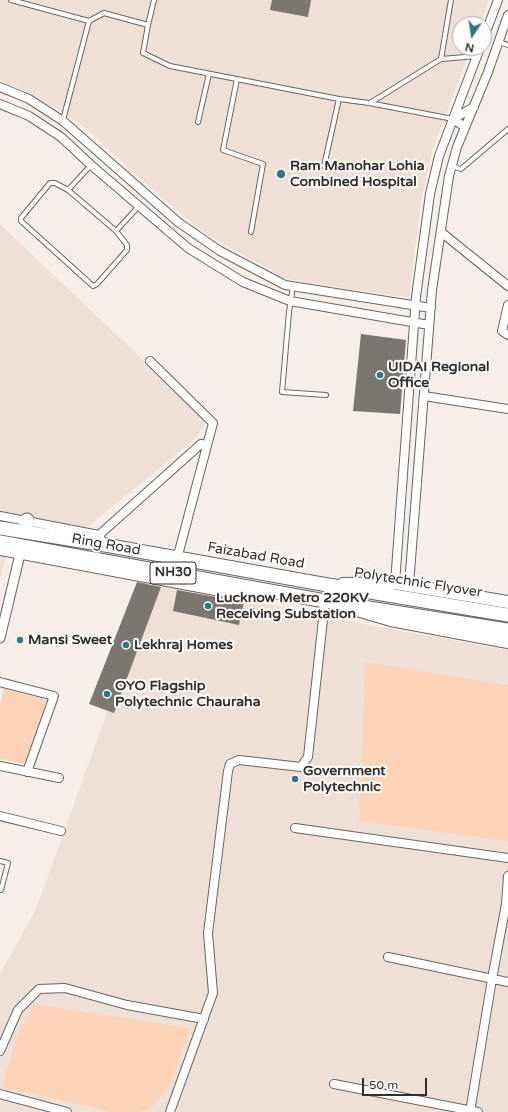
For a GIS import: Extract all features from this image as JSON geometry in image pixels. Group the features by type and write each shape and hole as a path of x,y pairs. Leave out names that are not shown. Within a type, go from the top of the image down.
{"highway":[{"name":"Faizabad Road","path":"0,528 26,526 102,540 176,559 322,584"},
{"name":"Ring Road","path":"0,542 21,550 325,601"},
{"name":"Polytechnic Flyover","path":"322,584 508,615"},
{"name":"NH30","path":"325,601 508,630"}],"main road":[{"name":"Faizabad Road","path":"322,584 395,583 508,602"},
{"path":"325,601 391,620 508,642"}],"street":[{"path":"492,16 498,0"},
{"path":"409,585 429,325 449,176 457,147 488,72 508,15"},
{"path":"395,583 414,322 430,194 439,156 477,56"},
{"path":"0,87 29,99 63,121 178,222 220,251 285,285 431,308"},
{"path":"0,104 29,116 55,133 188,248 243,282 290,301 429,325"},
{"path":"453,119 474,107"},
{"path":"453,119 465,127"},
{"path":"441,232 508,286"},
{"path":"344,310 346,295"},
{"path":"508,305 502,331 508,335"},
{"path":"150,361 213,422 176,559"},
{"path":"424,396 508,409"},
{"path":"102,540 201,444 207,445"},
{"path":"401,497 416,498"},
{"path":"0,516 26,526"},
{"path":"0,551 21,550 0,638"},
{"path":"170,1112 213,993 208,933 230,764 239,760 301,767 308,757 325,601"},
{"path":"0,682 54,696 27,772"},
{"path":"0,766 59,778"},
{"path":"0,816 61,831"},
{"path":"295,828 508,858"},
{"path":"334,1084 473,1111 492,979 506,904 508,876"},
{"path":"388,957 508,982"},
{"path":"0,1051 18,1010 39,989 65,988 127,1004 204,1018"},
{"path":"0,1094 67,1112"}],"lane":[{"path":"11,0 89,21 104,13 148,25"},
{"path":"154,0 143,53 170,66 339,99 453,119"},
{"path":"441,59 451,0"},
{"path":"63,121 89,21"},
{"path":"498,42 508,45"},
{"path":"369,104 441,59 457,56"},
{"path":"198,122 209,74"},
{"path":"237,79 223,150 263,164 250,232"},
{"path":"324,166 339,99"},
{"path":"452,166 461,169 508,129"},
{"path":"68,190 91,165"},
{"path":"50,183 55,183 68,190 116,231 127,245 127,250 97,284 93,286 21,222 21,218 50,183"},
{"path":"116,231 139,206"},
{"path":"293,286 290,301 282,392 326,394"},
{"path":"0,861 8,864 1,890"}],"shaded area":[{"name":"Ram Manohar Lohia Combined Hospital","path":"0,0 489,0 483,16 452,16 452,56 468,56 433,148 421,200 409,298 286,279 205,233 164,200 84,127 53,106 19,88 0,81"},
{"path":"0,224 207,421 196,438 85,529 0,515"},
{"path":"0,557 6,557 0,580"},
{"name":"Government Polytechnic","path":"155,580 373,626 508,650 508,1112 0,1112 0,974 36,909"},
{"path":"365,662 508,685 508,841 359,821"},
{"path":"4,688 47,700 26,764 0,759 0,704"},
{"path":"34,1004 190,1028 169,1087 150,1109 138,1112 112,1112 2,1087 18,1034"}],"building":[{"path":"272,0 311,0 308,17 270,10"},
{"name":"UIDAI Regional Office","path":"361,334 406,340 400,414 353,411"},
{"name":"Lekhraj Homes","path":"137,582 161,587 114,713 89,704"},
{"name":"Lucknow Metro 220KV Receiving Substation","path":"177,590 244,602 239,625 173,611"}],"place":[{"name":"Ram Manohar Lohia Combined Hospital","path":"281,174"},
{"name":"UIDAI Regional Office","path":"380,375"},
{"name":"Lucknow Metro 220KV Receiving Substation","path":"208,606"},
{"name":"Mansi Sweet","path":"20,640"},
{"name":"Lekhraj Homes","path":"126,645"},
{"name":"OYO Flagship Polytechnic Chauraha","path":"107,694"},
{"name":"Government Polytechnic","path":"295,779"}]}
